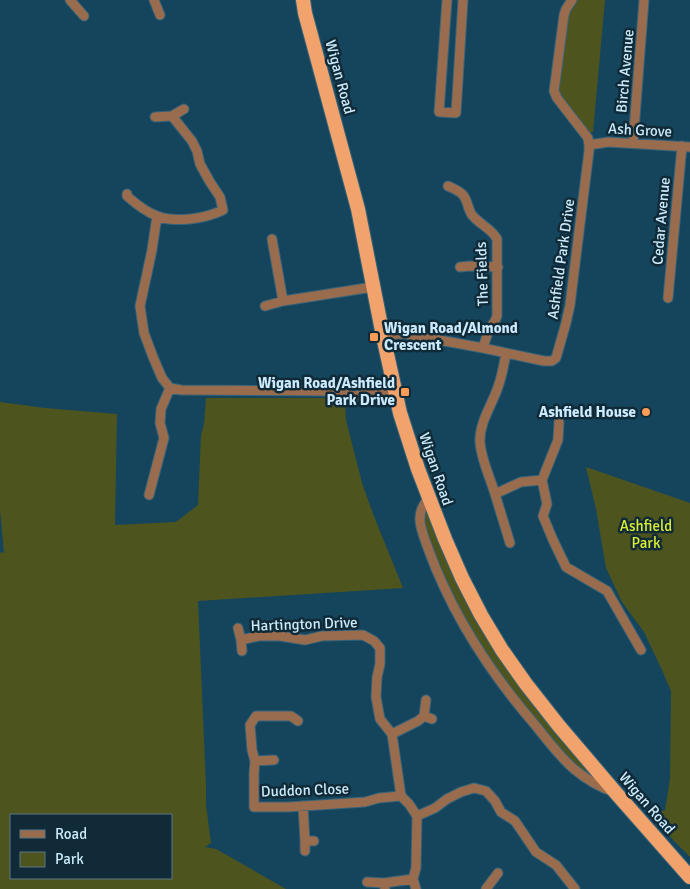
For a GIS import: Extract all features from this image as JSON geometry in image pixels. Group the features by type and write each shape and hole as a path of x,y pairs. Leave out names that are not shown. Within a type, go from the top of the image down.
{"highway":[{"name":"Wigan Road","path":"303,0 358,208 383,336 409,441 429,498 462,578 502,650 526,684 616,793 690,876"}],"street":[{"path":"70,0 84,16"},
{"path":"154,0 160,15"},
{"path":"572,0 564,15 554,93 585,133 590,145"},
{"name":"Birch Avenue","path":"633,144 644,0"},
{"path":"447,2 462,2 456,113 439,112 447,2"},
{"path":"443,58 459,60"},
{"path":"155,117 172,116 184,109"},
{"path":"127,194 140,207 157,216 172,220 215,214 223,210 220,197 200,164 192,141 172,116"},
{"name":"Ash Grove","path":"590,145 608,142 686,147"},
{"name":"Ashfield Park Drive","path":"383,336 406,334 548,362 555,360 570,305 590,145"},
{"name":"Cedar Avenue","path":"668,298 686,147"},
{"name":"The Fields","path":"448,186 462,194 472,215 496,236 498,241 496,319 489,329 483,348"},
{"path":"157,216 140,306 144,333 152,357 162,378 170,388 181,390 324,391 354,396 395,390"},
{"path":"272,239 283,301"},
{"path":"460,267 498,267"},
{"path":"265,306 283,301 373,288"},
{"path":"506,353 500,381 483,423 480,437 482,455 496,494 510,543"},
{"path":"149,495 164,438 160,423 161,409 170,388"},
{"path":"559,422 558,440 542,480 547,504 543,516 552,540 566,567 608,591 641,650"},
{"path":"496,494 521,482 542,480"},
{"path":"429,498 424,503 419,519 444,588 462,625 506,691 574,769 598,786 616,793"},
{"path":"238,628 242,651"},
{"name":"Hartington Drive","path":"241,640 259,636 280,636 304,640 322,636 363,635 374,641 380,648 376,697 380,719 392,734 401,796"},
{"path":"392,734 418,720 428,717 426,700"},
{"name":"Duddon Close","path":"298,720 291,716 256,716 250,725 255,761 254,807 267,808 365,802 379,798 401,796"},
{"path":"255,761 274,760"},
{"path":"417,816 435,808 461,792 474,788 486,791 495,801 501,812 515,821 536,852 556,865 575,889"},
{"path":"401,796 417,816 416,868 413,879 416,889"},
{"path":"303,806 308,844"},
{"path":"486,889 498,874"},
{"path":"367,882 384,886 413,879"}],"green space":[{"path":"575,0 605,0 593,132 588,133 561,97 557,87 569,8"},
{"path":"206,398 338,398 345,401 346,420 362,483 403,588 198,601 206,805 211,843 205,847 216,849 286,889 0,889 0,552 4,553 0,510 0,402 117,414 115,525 176,522 198,505 201,435"},
{"name":"Ashfield Park","path":"586,467 690,503 690,857 673,840 654,815 665,810 670,779 671,691 644,632 622,602 606,568 596,509"},
{"path":"424,503 481,615 616,793 598,786 551,743 462,625 423,534"}],"place":[{"name":"Wigan Road/Almond Crescent","path":"374,337"},
{"name":"Wigan Road/Ashfield Park Drive","path":"405,392"},
{"name":"Ashfield House","path":"646,412"}]}
